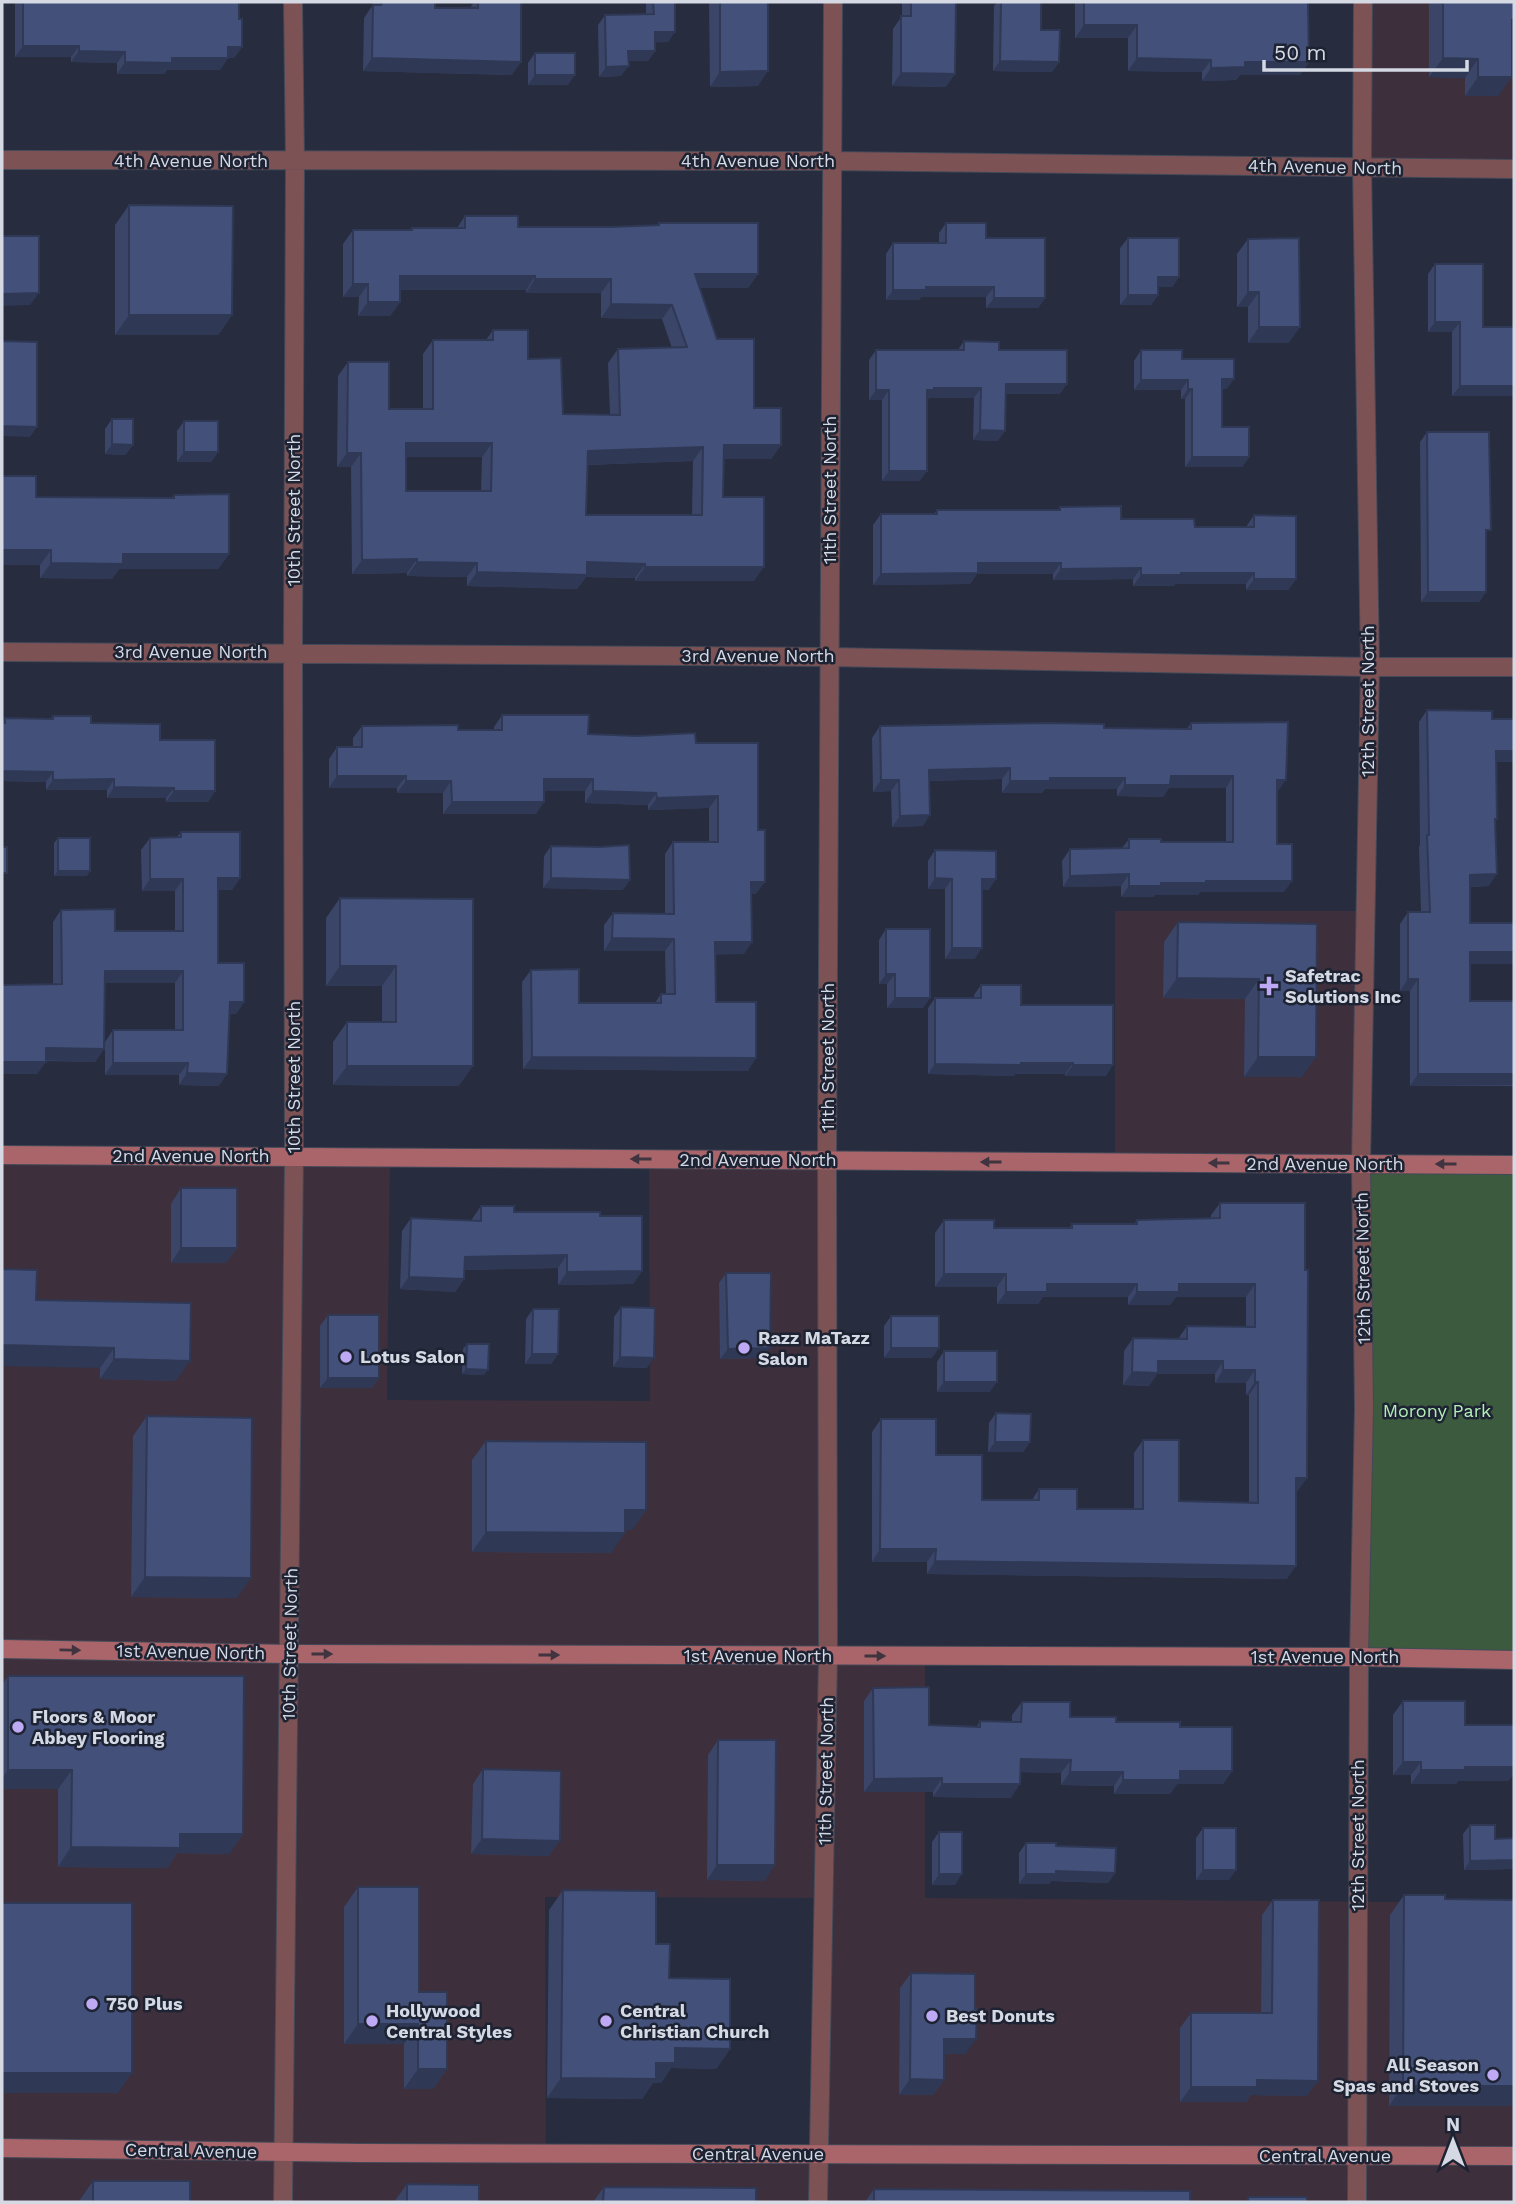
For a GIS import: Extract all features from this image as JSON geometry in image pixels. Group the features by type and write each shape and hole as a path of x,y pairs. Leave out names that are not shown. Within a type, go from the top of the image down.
{"main road":[{"name":"2nd Avenue North","path":"2,1155 1514,1165"},
{"name":"1st Avenue North","path":"2,1649 290,1654 1359,1657 1514,1660"},
{"name":"Central Avenue","path":"2,2148 283,2152 1514,2156"}],"street":[{"name":"10th Street North","path":"283,2202 295,1157 293,2"},
{"name":"11th Street North","path":"818,2202 828,1656 827,1160 833,2"},
{"name":"12th Street North","path":"1357,2202 1359,1657 1364,1408 1361,1164 1370,667 1362,167 1363,2"},
{"name":"4th Avenue North","path":"2,160 831,161 1514,169"},
{"name":"3rd Avenue North","path":"2,652 829,657 1370,667 1514,667"}],"shaded area":[{"path":"1363,2 1514,2 1514,169 1362,167"},
{"path":"1115,911 1366,911 1361,1164 1115,1163"},
{"path":"2,1155 390,1157 387,1400 650,1401 649,1159 827,1160 828,1655 925,1656 925,1898 1514,1903 1514,2202 2,2202","holes":["545,1897 823,1898 818,2154 546,2153"]}],"green space":[{"name":"Morony Park","path":"1361,1164 1514,1165 1514,1660 1359,1657"}],"building":[{"path":"23,2 239,2 242,47 228,47 228,58 172,58 172,63 125,62 125,52 79,51 79,46 23,46"},
{"path":"382,2 435,2 435,8 478,8 478,2 521,2 521,62 372,58 373,5 381,5"},
{"path":"653,2 675,2 675,32 655,32 655,51 628,51 629,66 606,67 605,15 654,14"},
{"path":"720,2 768,2 768,71 720,72"},
{"path":"911,2 956,2 955,74 901,73 901,16 911,16"},
{"path":"1001,2 1041,2 1041,30 1060,30 1059,62 1000,61"},
{"path":"1084,2 1308,2 1309,62 1245,62 1245,67 1211,68 1211,60 1137,58 1137,25 1084,25"},
{"path":"1443,2 1514,2 1512,77 1478,77 1478,59 1443,58"},
{"path":"535,53 575,53 575,75 535,75"},
{"path":"129,205 233,206 232,315 129,315"},
{"path":"465,216 518,216 518,227 758,223 758,274 695,274 717,339 754,339 754,408 781,408 781,445 724,445 723,497 764,497 764,567 645,567 645,564 587,562 587,575 477,572 477,563 417,562 417,559 362,560 361,453 347,453 348,362 389,362 389,409 433,409 433,340 493,340 493,330 528,330 528,359 561,358 563,414 620,415 618,349 687,347 672,305 611,304 611,279 400,276 400,302 368,302 368,284 353,284 353,230 465,228","holes":["406,443 492,443 491,491 406,491","703,447 702,515 586,515 588,451"]},
{"path":"946,223 986,223 986,238 1045,238 1045,298 994,298 994,287 893,290 893,243 946,243"},
{"path":"2,236 39,236 39,293 2,294"},
{"path":"1128,238 1179,238 1179,277 1158,277 1158,295 1128,295"},
{"path":"1299,238 1300,327 1259,327 1259,292 1248,292 1248,239"},
{"path":"1435,264 1483,264 1483,327 1514,327 1514,386 1460,386 1460,322 1435,322"},
{"path":"2,341 37,342 37,427 2,426"},
{"path":"964,341 999,342 999,350 1067,350 1067,384 1006,384 1005,431 980,430 981,388 927,390 927,471 889,471 889,390 876,390 876,350 964,350"},
{"path":"1141,350 1182,350 1182,359 1234,359 1234,379 1222,379 1222,427 1249,427 1249,457 1192,457 1192,389 1188,389 1188,380 1141,380"},
{"path":"112,419 133,419 133,445 112,444"},
{"path":"184,421 218,421 218,452 184,452"},
{"path":"1427,432 1489,432 1491,530 1486,530 1486,592 1428,592"},
{"path":"2,476 36,476 36,497 174,498 174,495 229,494 229,554 123,554 123,564 51,563 51,550 2,550"},
{"path":"1121,506 1121,519 1194,519 1195,527 1254,527 1254,515 1296,516 1296,579 1254,579 1254,573 1141,575 1141,568 1061,569 1061,563 978,563 978,573 881,574 881,514 937,514 937,510 1060,510 1060,507"},
{"path":"1427,710 1492,711 1492,719 1514,719 1514,751 1496,751 1497,874 1470,875 1470,923 1514,923 1514,952 1470,952 1470,1001 1514,1001 1514,1074 1418,1074 1418,979 1408,979 1408,912 1430,912"},
{"path":"502,715 589,715 588,734 637,736 695,733 696,743 758,743 758,830 765,830 765,882 751,882 752,942 715,942 716,1002 756,1002 756,1058 532,1057 531,970 579,969 579,1003 661,1003 661,994 675,994 674,939 612,938 613,913 674,914 673,842 718,842 718,796 657,798 656,793 593,791 593,779 544,779 544,802 452,802 451,781 406,781 406,776 337,776 337,747 362,747 362,726 458,725 458,730 502,730"},
{"path":"53,716 91,716 91,723 160,724 160,740 215,740 215,791 114,787 114,779 53,780 53,772 2,771 2,723 5,723 5,718 53,719"},
{"path":"1288,722 1286,780 1277,780 1277,844 1292,844 1292,881 1206,881 1129,886 1129,874 1070,876 1070,849 1129,848 1129,839 1233,842 1233,776 1171,776 1170,785 1125,785 1125,778 1010,781 1010,768 929,770 930,815 900,816 899,780 881,780 880,726 1050,723 1104,724 1104,728 1191,729 1191,723"},
{"path":"181,832 240,832 240,878 218,878 218,963 244,963 244,1002 230,1002 227,1074 187,1073 188,1063 113,1063 113,1030 183,1030 183,971 105,971 104,1049 46,1048 46,1062 2,1062 2,985 62,984 61,910 115,909 115,931 183,931 183,879 150,879 150,838 181,837"},
{"path":"58,838 90,838 90,871 58,871"},
{"path":"629,845 630,880 551,878 551,846"},
{"path":"2,847 7,847 7,873 2,873"},
{"path":"935,850 996,851 996,879 982,879 982,948 952,948 952,879 935,878"},
{"path":"340,898 473,899 473,1066 347,1066 347,1022 396,1022 396,966 340,966"},
{"path":"1178,922 1317,924 1316,1057 1258,1057 1259,979 1177,978"},
{"path":"886,929 930,929 930,998 895,998 895,974 886,974"},
{"path":"981,985 1021,985 1021,1005 1113,1005 1113,1065 935,1064 935,998 981,998"},
{"path":"181,1188 237,1188 237,1248 181,1248"},
{"path":"1220,1203 1305,1203 1305,1270 1308,1270 1307,1478 1296,1478 1296,1566 935,1561 936,1549 880,1549 881,1419 936,1419 936,1455 982,1455 982,1500 1039,1500 1039,1489 1077,1489 1077,1509 1143,1509 1143,1440 1179,1440 1179,1501 1258,1503 1258,1382 1255,1382 1255,1370 1223,1370 1223,1361 1158,1361 1158,1373 1132,1372 1133,1338 1187,1339 1187,1326 1255,1327 1255,1284 1179,1284 1179,1292 1137,1292 1137,1284 1047,1284 1047,1292 1006,1292 1006,1274 944,1274 944,1220 994,1220 994,1228 1072,1228 1072,1224 1137,1224 1137,1220 1220,1218"},
{"path":"481,1206 514,1206 514,1212 600,1212 600,1216 642,1216 642,1271 567,1272 567,1255 465,1257 464,1279 409,1277 411,1218 481,1221"},
{"path":"2,1269 37,1270 36,1300 191,1303 190,1361 114,1359 114,1348 2,1345"},
{"path":"726,1273 771,1273 770,1348 728,1349"},
{"path":"621,1307 655,1308 654,1358 620,1357"},
{"path":"533,1309 559,1309 558,1354 532,1354"},
{"path":"328,1315 379,1315 379,1378 328,1378"},
{"path":"891,1316 939,1316 939,1348 891,1348"},
{"path":"467,1344 489,1344 488,1370 466,1369"},
{"path":"944,1351 997,1351 997,1382 944,1382"},
{"path":"996,1413 1031,1414 1030,1442 995,1442"},
{"path":"147,1416 252,1418 251,1578 145,1577"},
{"path":"486,1441 646,1442 646,1510 625,1510 625,1533 486,1532"},
{"path":"8,1676 244,1676 243,1834 180,1834 180,1848 71,1847 72,1770 8,1770"},
{"path":"929,1687 929,1725 980,1727 980,1721 1021,1722 1022,1702 1070,1702 1070,1717 1116,1717 1116,1722 1180,1722 1180,1727 1232,1727 1232,1771 1180,1771 1180,1780 1123,1780 1123,1772 1070,1772 1071,1760 1021,1759 1020,1784 942,1784 942,1778 874,1779 873,1688"},
{"path":"1403,1701 1465,1701 1465,1725 1514,1725 1514,1767 1421,1770 1421,1762 1403,1762"},
{"path":"718,1740 776,1740 775,1865 717,1865"},
{"path":"483,1769 561,1771 560,1841 482,1839"},
{"path":"1470,1825 1495,1825 1495,1839 1514,1838 1514,1860 1470,1861"},
{"path":"1203,1828 1236,1828 1236,1870 1203,1870"},
{"path":"939,1832 962,1832 962,1874 939,1874"},
{"path":"1026,1843 1116,1848 1115,1873 1056,1871 1056,1874 1026,1874"},
{"path":"358,1887 419,1887 419,1992 447,1992 447,2069 418,2069 418,2024 358,2024"},
{"path":"563,1890 656,1891 656,1944 670,1944 669,1978 730,1979 730,2049 675,2048 675,2063 656,2063 656,2079 561,2078"},
{"path":"1404,1895 1445,1895 1445,1899 1514,1900 1514,2086 1403,2086"},
{"path":"1273,1900 1319,1900 1318,2081 1257,2080 1257,2087 1191,2087 1191,2013 1272,2013"},
{"path":"2,1903 132,1903 132,2073 2,2073"},
{"path":"911,1973 975,1974 976,2039 944,2039 944,2080 910,2079"},
{"path":"93,2181 190,2181 190,2202 93,2202"},
{"path":"407,2184 479,2185 479,2202 407,2202"},
{"path":"604,2187 756,2188 756,2202 603,2202"},
{"path":"874,2189 1190,2191 1190,2202 874,2202"},
{"path":"1248,2197 1307,2197 1307,2202 1248,2202"}],"place":[{"name":"Safetrac Solutions Inc","path":"1269,986"},
{"name":"Razz MaTazz Salon","path":"744,1348"},
{"name":"Lotus Salon","path":"346,1357"},
{"name":"Floors & Moor Abbey Flooring","path":"18,1727"},
{"name":"750 Plus","path":"92,2004"},
{"name":"Best Donuts","path":"932,2016"},
{"name":"Hollywood Central Styles","path":"372,2021"},
{"name":"Central Christian Church","path":"606,2021"},
{"name":"All Season Spas and Stoves","path":"1493,2075"}]}
